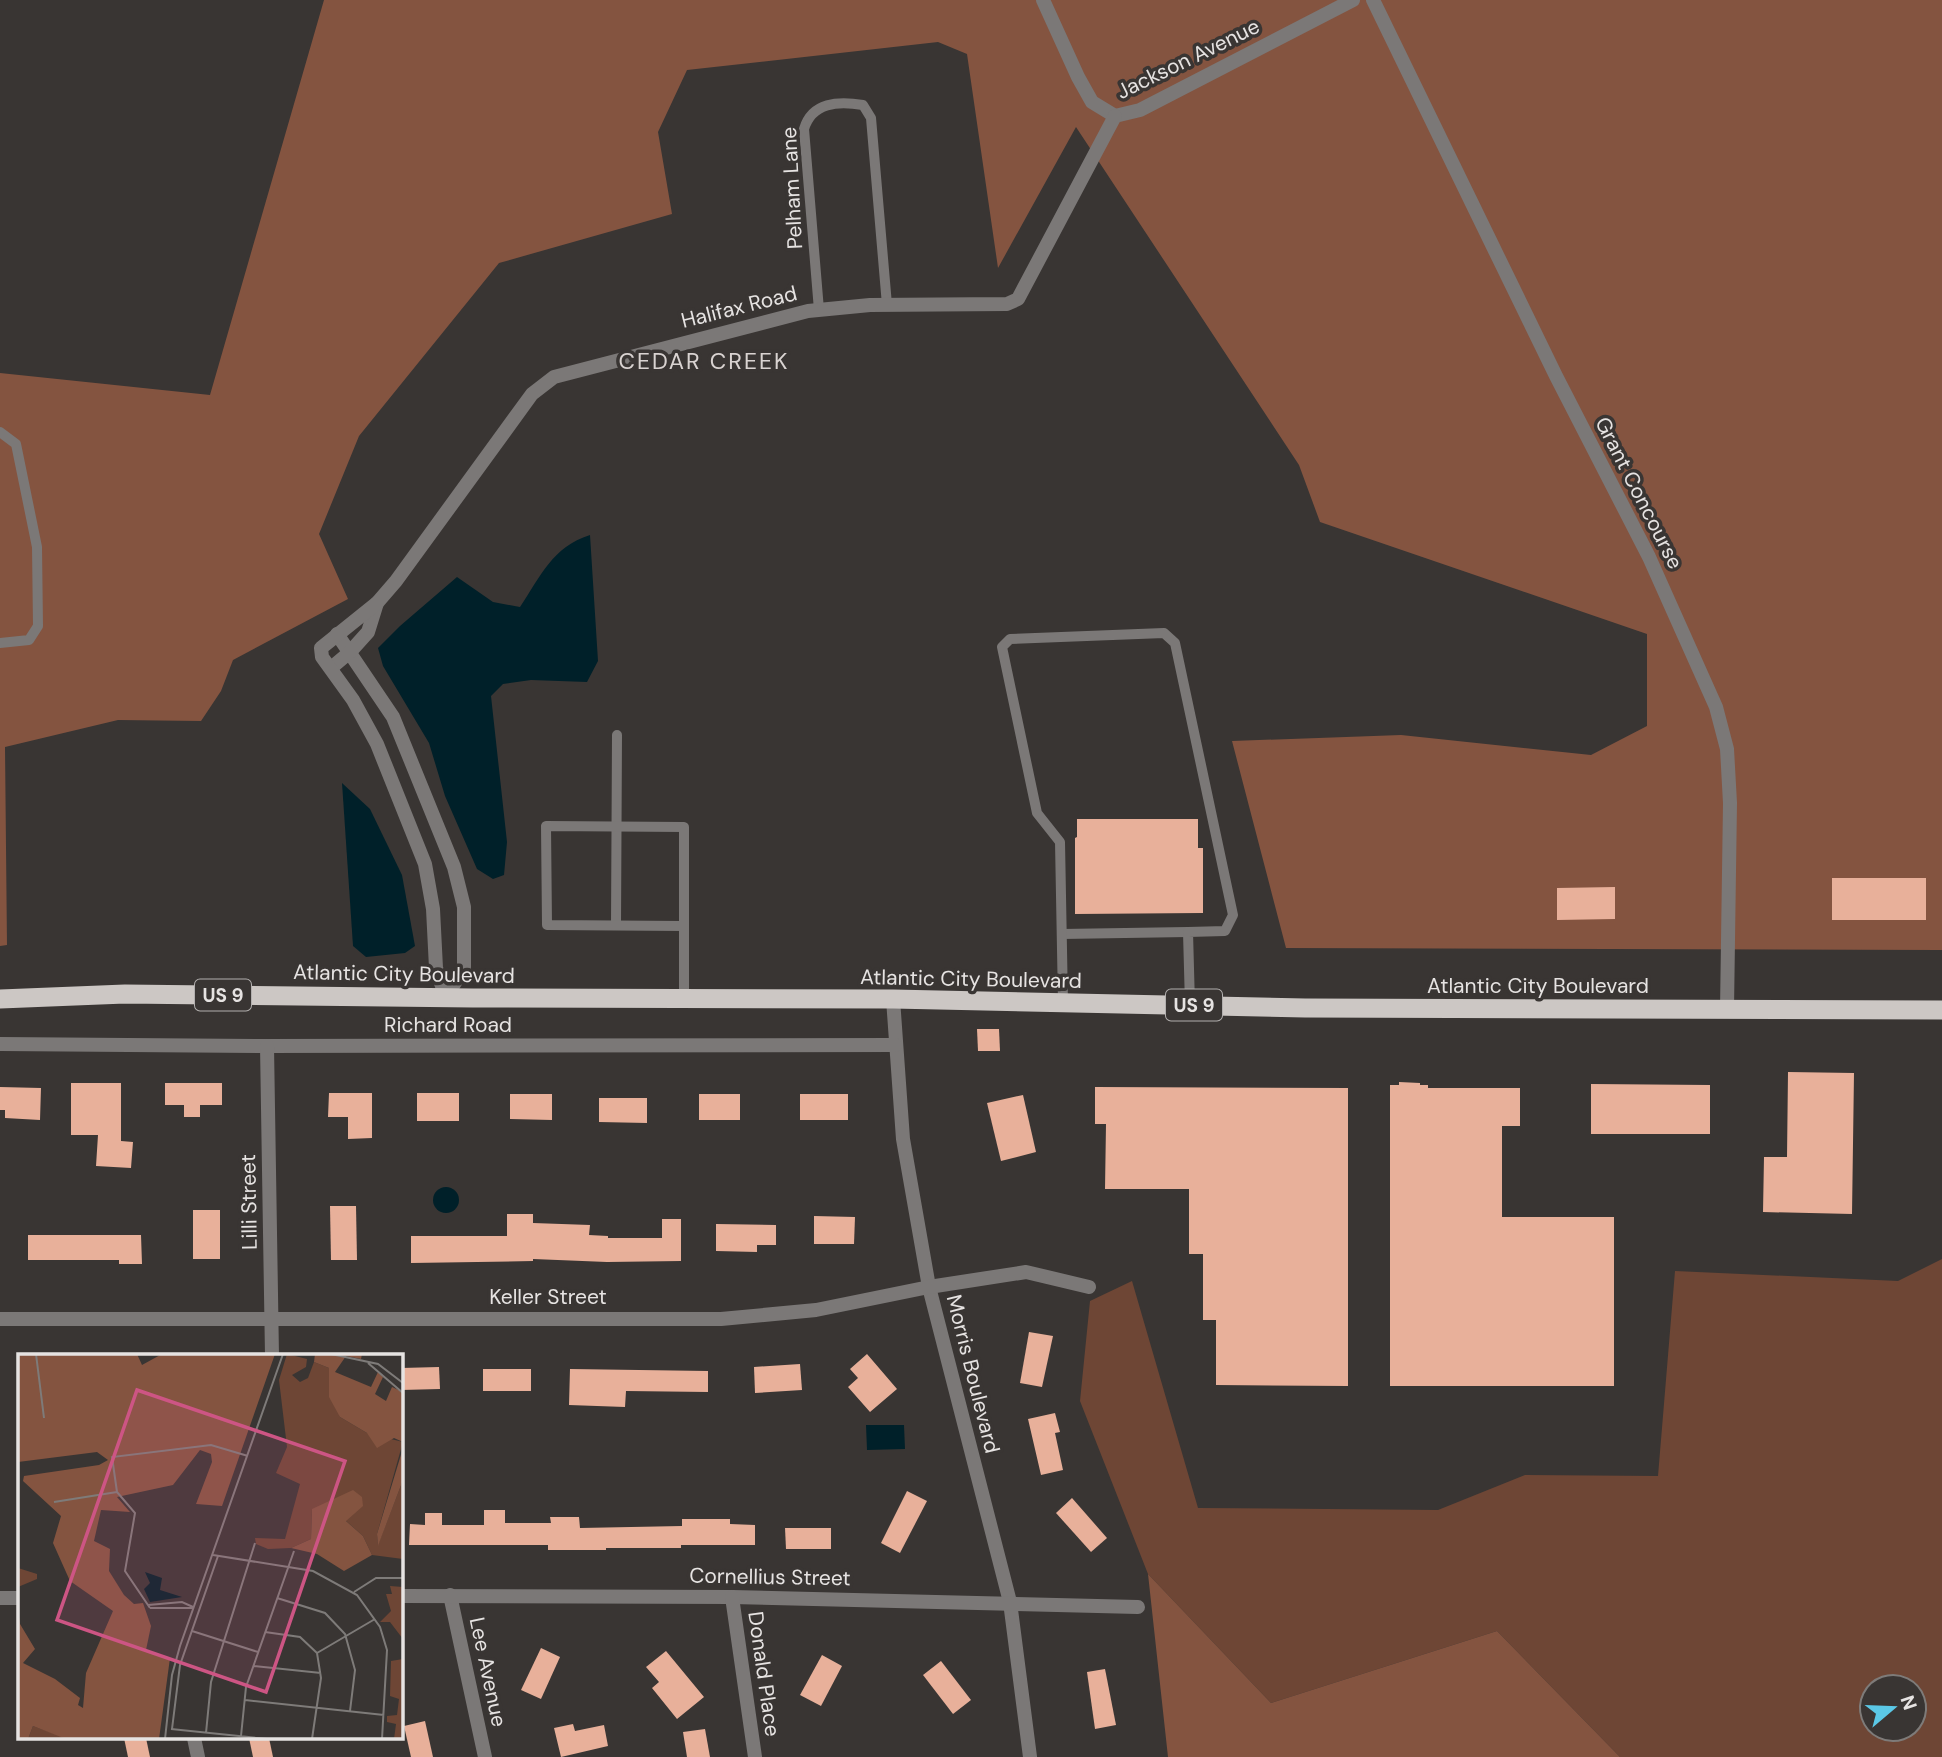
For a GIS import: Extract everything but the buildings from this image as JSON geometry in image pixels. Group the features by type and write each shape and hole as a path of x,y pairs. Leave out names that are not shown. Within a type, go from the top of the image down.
{"highway":[{"name":"Atlantic City Boulevard","path":"0,999 125,993 1942,1010"}],"street":[{"path":"1044,0 1077,77 1092,102 1115,116"},
{"name":"Jackson Avenue","path":"1115,116 1140,110 1353,0"},
{"name":"Grant Concourse","path":"1373,0 1556,376 1649,557 1716,707 1727,749 1730,803 1727,1009"},
{"name":"Halifax Road","path":"337,634 377,603 396,581 532,394 554,377 820,310 887,305 1007,304 1018,299 1115,116"},
{"name":"Halifax Road","path":"331,668 368,632 377,603"},
{"path":"337,634 393,717 454,867 464,908 464,967 446,998 436,968 433,909 425,864 377,744 353,700 322,657 321,648 337,634"},
{"name":"Morris Boulevard","path":"893,999 903,1139 929,1287 1010,1602 1030,1757"},
{"name":"Richard Road","path":"0,1044 895,1045"},
{"name":"Lilli Street","path":"267,1046 272,1354"},
{"name":"Keller Street","path":"0,1319 721,1319 816,1310 929,1287 1026,1272 1089,1287"},
{"name":"Lee Avenue","path":"450,1595 485,1757"},
{"name":"Cornellius Street","path":"402,1596 732,1597 1138,1607"},
{"name":"Donald Place","path":"732,1597 755,1757"},
{"path":"0,1598 18,1598"}],"lane":[{"name":"Pelham Lane","path":"820,310 804,129 808,116 820,107 846,102 863,105 871,118 887,305"},
{"path":"0,432 16,444 25,480 37,547 38,626 29,640 0,643"},
{"path":"1062,934 1225,931 1233,915 1175,643 1164,634 1010,639 1002,647 1037,813 1060,842 1063,1003"},
{"path":"616,925 617,735"},
{"path":"684,926 547,925 546,826 684,827 684,926 684,999"},
{"path":"1188,932 1190,1005"}],"shaded area":[{"path":"324,0 1942,0 1942,950 1286,948 1232,741 1401,735 1591,755 1647,726 1647,634 1320,522 1299,465 1076,127 998,268 967,54 938,42 687,70 658,132 672,214 499,263 359,436 319,534 348,599 233,660 221,691 201,721 118,720 5,747 7,945 0,946 0,373 210,395"},
{"path":"1942,1259 1942,1757 1620,1757 1497,1631 1271,1703 1148,1574 1080,1401 1090,1301 1132,1281 1198,1508 1438,1510 1525,1475 1658,1476 1675,1271 1898,1281"},
{"path":"1148,1574 1271,1703 1497,1631 1620,1757 1168,1757"}],"water":[{"path":"590,535 598,661 587,682 531,680 503,684 491,696 507,842 504,875 493,879 477,869 445,796 429,743 383,666 378,648 457,577 493,602 520,607 557,555 577,540"},
{"path":"342,783 370,809 402,875 415,946 405,953 366,957 353,946"},
{"path":"446,1187 455,1191 459,1200 455,1209 446,1213 437,1209 433,1200 437,1191"},
{"path":"866,1425 904,1425 905,1449 867,1450"}],"district":[{"name":"CEDAR CREEK","path":"704,361"}]}
